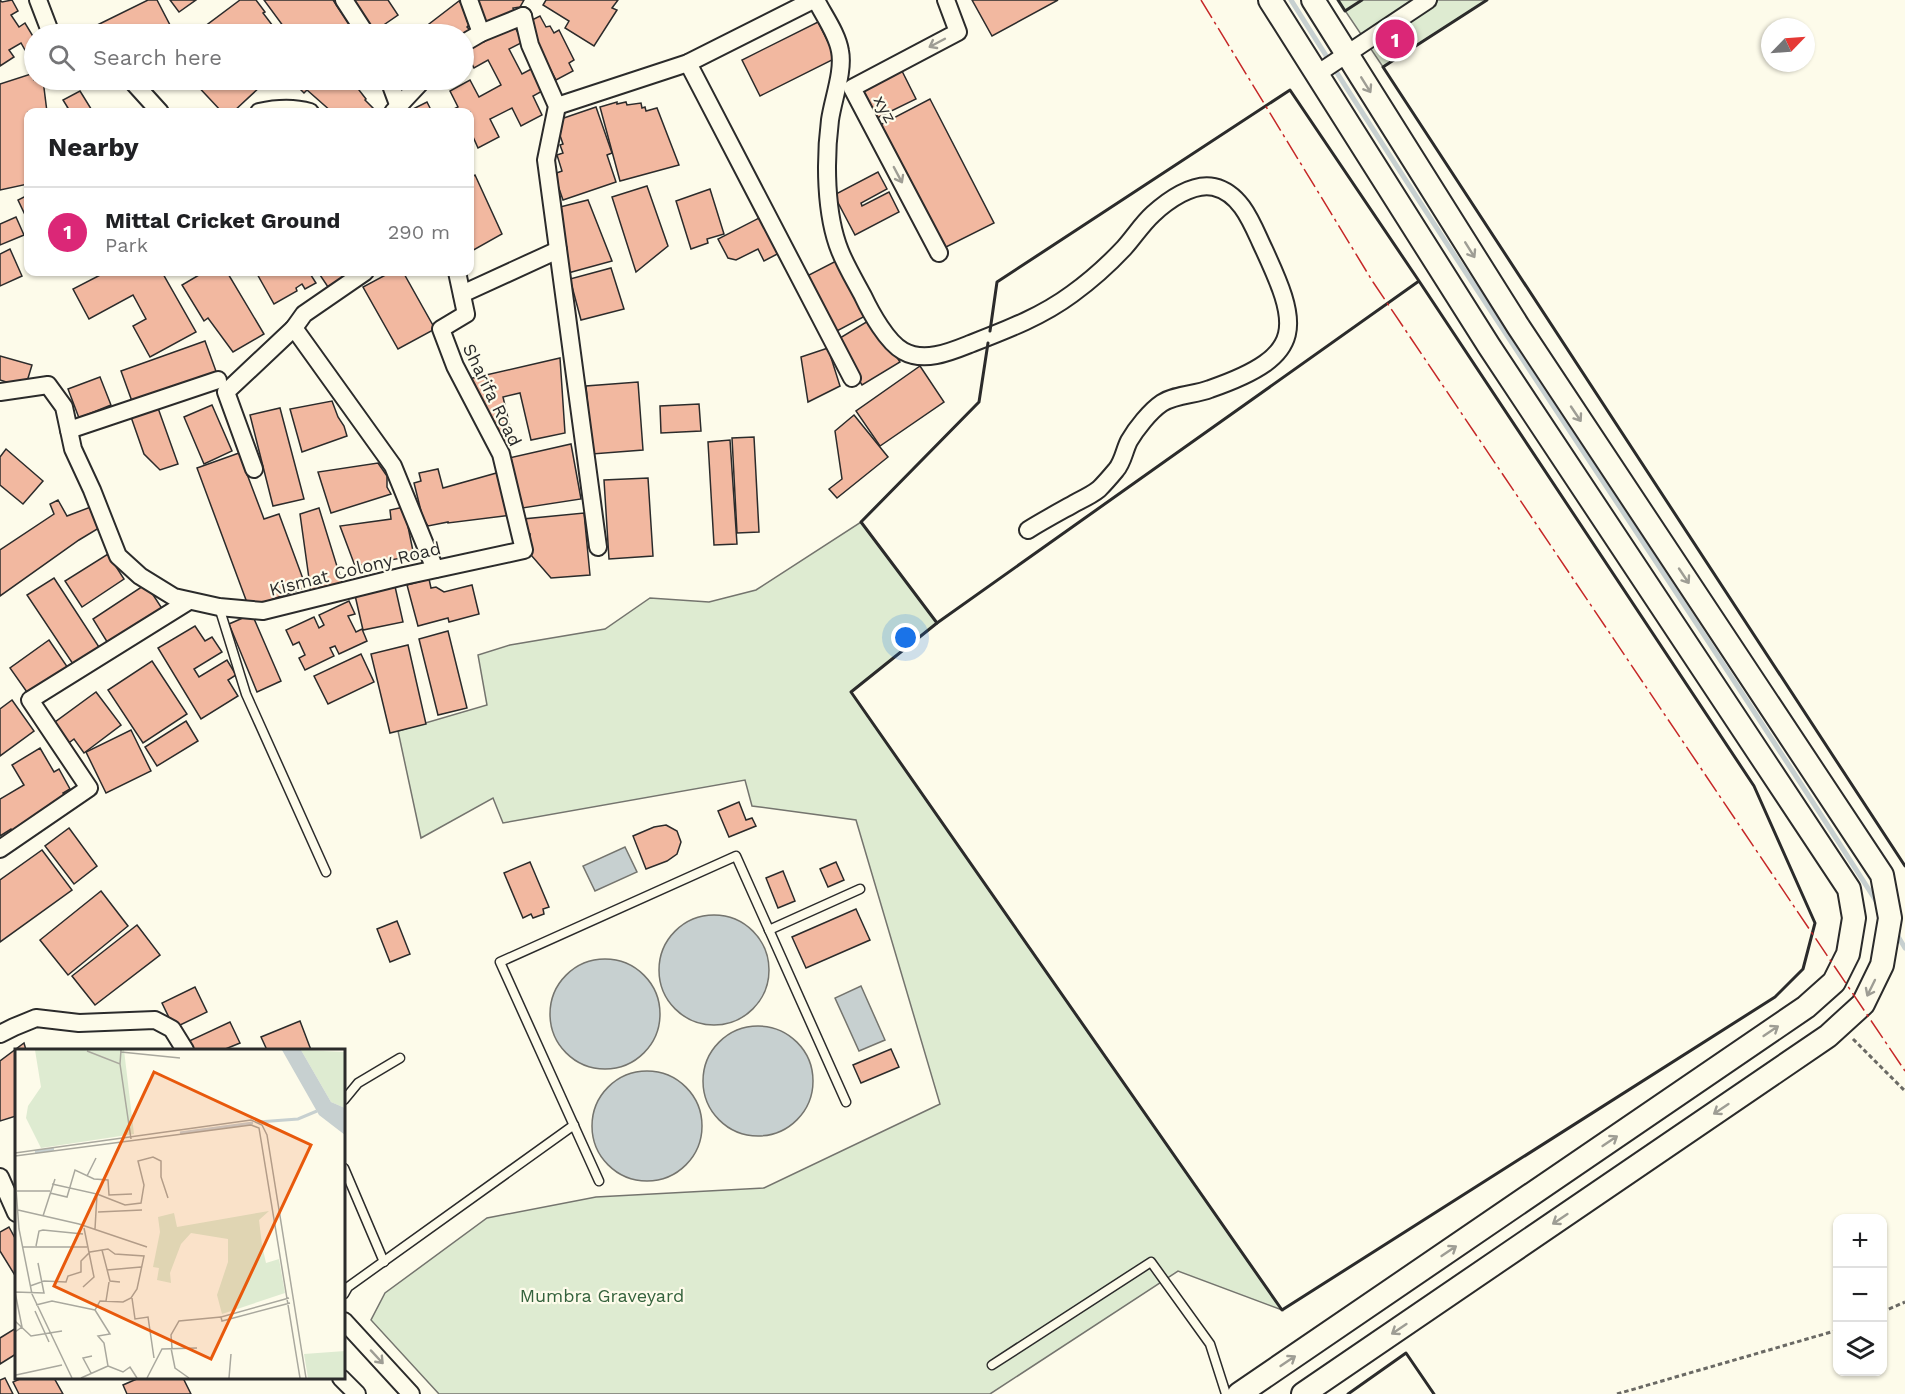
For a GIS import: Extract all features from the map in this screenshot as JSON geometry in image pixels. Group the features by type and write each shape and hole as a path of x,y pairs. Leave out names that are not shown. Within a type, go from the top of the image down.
{"street":[{"path":"38,0 47,24"},
{"path":"344,0 360,24"},
{"path":"469,0 481,33"},
{"path":"557,106 688,63 815,0 835,37 840,52 841,67 830,123 828,197 840,252 869,309 892,343 915,356 932,356 957,349 1013,328 1042,314 1073,293 1122,250 1152,215 1180,195 1201,186 1216,187 1233,197 1248,215 1278,280 1289,315 1288,336 1277,355 1236,379 1162,403 1130,440 1119,466 1098,490 1028,530"},
{"name":"xyz","path":"939,253 852,88 958,32 946,0"},
{"path":"1239,1394 1806,1007 1834,982 1848,954 1854,918 1849,889 1488,346 1320,72 1270,0"},
{"path":"1303,1394 1828,1036 1863,1004 1882,965 1889,925 1882,875 1518,326 1343,57 1312,0"},
{"path":"1320,72 1428,0"},
{"path":"474,37 526,8 530,45 557,106 546,160 598,547"},
{"path":"688,63 852,378"},
{"path":"140,90 156,108"},
{"path":"391,90 396,108"},
{"path":"398,108 414,90"},
{"path":"462,294 558,250"},
{"path":"254,469 226,392 294,328 304,315 359,276"},
{"name":"Sharifa Road","path":"458,276 466,314 441,329 455,366 501,454 524,550"},
{"path":"294,328 393,466 435,569"},
{"path":"69,430 218,380"},
{"name":"Kismat Colony Road","path":"0,392 48,385 64,407 73,449 118,556 140,576 174,597 219,607 263,611 524,550"},
{"path":"0,849 89,788 30,700 189,601"},
{"path":"0,1034 36,1018 79,1023 155,1020 172,1029 184,1049"},
{"path":"0,1177 15,1211"},
{"path":"345,1322 411,1394"},
{"path":"343,1379 357,1394"}],"lane":[{"path":"219,607 246,694 326,872"},
{"path":"599,1181 500,962 736,856 846,1102"},
{"path":"769,930 860,889"},
{"path":"345,1099 358,1083 400,1058"},
{"path":"345,1292 348,1287 574,1125"},
{"path":"345,1170 384,1262"},
{"path":"992,1365 1151,1262 1210,1344 1226,1394"}],"path":[{"path":"1839,1025 1905,1091"},
{"path":"1887,1310 1905,1302"},
{"path":"1617,1394 1833,1331"}],"green space":[{"path":"1338,0 1487,0 1383,67"},
{"name":"Mumbra Graveyard","path":"861,522 937,623 851,692 1282,1310 1178,1271 990,1394 439,1394 371,1320 385,1293 487,1218 596,1197 764,1188 940,1104 856,820 752,806 745,780 503,823 493,798 421,838 398,731 487,705 478,655 510,645 605,629 650,598 709,602 756,590"}],"shaded area":[{"path":"625,847 637,872 595,891 583,866"},
{"path":"714,915 735,919 753,931 765,949 769,970 765,991 753,1009 735,1021 714,1025 693,1021 675,1009 663,991 659,970 663,949 675,931 693,919"},
{"path":"605,959 626,963 644,975 656,993 660,1014 656,1035 644,1053 626,1065 605,1069 584,1065 566,1053 554,1035 550,1014 554,993 566,975 584,963"},
{"path":"861,986 885,1040 859,1051 835,998"},
{"path":"758,1026 779,1030 797,1042 809,1060 813,1081 809,1102 797,1120 779,1132 758,1136 737,1132 719,1120 707,1102 703,1081 707,1060 719,1042 737,1030"},
{"path":"647,1071 668,1075 686,1087 698,1105 702,1126 698,1147 686,1165 668,1177 647,1181 626,1177 608,1165 596,1147 592,1126 596,1105 608,1087 626,1075"}],"building":[{"path":"0,0 2,2 12,0 18,11 11,15 19,27 26,24 24,48 21,43 9,50 14,57 0,66"},
{"path":"148,0 157,0 169,24 99,24"},
{"path":"170,0 196,0 179,12"},
{"path":"240,0 256,0 271,24 208,24"},
{"path":"264,0 333,0 349,24 282,24"},
{"path":"350,0 388,0 398,15 385,24 366,24"},
{"path":"473,0 524,0 520,7 513,8 515,15 484,26"},
{"path":"546,0 618,0 612,8 617,10 594,46 565,28 569,21 543,5"},
{"path":"972,0 1058,0 992,36"},
{"path":"459,1 472,17 467,21 470,24 429,24"},
{"path":"540,16 546,27 550,26 554,33 559,30 574,60 569,63 573,71 556,80 526,23"},
{"path":"512,22 523,42 509,49 522,74 535,67 546,89 533,96 542,115 521,126 512,108 490,119 499,137 478,148 474,139 474,108 456,108 458,107 450,91 474,90 474,88 479,97 501,85 488,60 474,68 474,43"},
{"path":"818,22 836,58 760,96 742,60"},
{"path":"901,69 916,99 877,118 862,88"},
{"path":"24,76 24,90 44,90 46,108 24,108 24,185 0,190 0,84"},
{"path":"201,90 257,90 237,108 218,108"},
{"path":"307,90 359,90 373,108 327,108"},
{"path":"80,91 91,108 68,108 63,100"},
{"path":"930,99 994,223 944,248 880,125"},
{"path":"427,102 430,108 415,108"},
{"path":"617,102 617,104 626,102 627,105 641,103 642,108 645,107 646,111 657,108 679,165 620,181 600,107"},
{"path":"596,107 612,153 607,155 616,182 563,200 554,174 562,171 557,155 563,153 560,145 563,144 555,121"},
{"path":"878,172 887,189 861,203 862,206 889,192 899,212 855,235 834,195"},
{"path":"474,176 502,234 474,250"},
{"path":"647,186 668,246 636,272 612,197"},
{"path":"710,189 724,234 707,239 708,243 691,249 676,201"},
{"path":"24,197 24,213 18,200"},
{"path":"588,200 612,261 568,273 556,208"},
{"path":"765,215 783,251 764,261 758,249 736,260 728,258 718,239"},
{"path":"16,217 24,235 0,245 0,224"},
{"path":"10,249 22,276 0,286 0,254"},
{"path":"840,259 869,314 835,332 807,276"},
{"path":"611,268 624,309 581,320 570,279"},
{"path":"98,276 164,276 196,332 150,357 133,326 146,319 133,295 89,319 73,289"},
{"path":"197,276 229,276 264,334 233,352 208,318 204,321 182,285"},
{"path":"258,276 312,276 316,283 305,289 302,284 296,288 297,291 274,304"},
{"path":"321,276 345,276 328,287"},
{"path":"384,276 405,276 435,329 398,349 363,287"},
{"path":"873,318 900,362 862,385 835,341"},
{"path":"205,341 217,374 133,404 121,371"},
{"path":"828,348 840,386 808,402 801,357"},
{"path":"0,356 32,365 25,388 0,380"},
{"path":"560,358 565,433 531,440 520,393 503,397 514,444 499,448 464,380"},
{"path":"920,366 944,402 880,446 856,411"},
{"path":"100,377 111,405 79,418 68,389"},
{"path":"638,382 643,450 592,454 586,386"},
{"path":"332,401 347,436 302,452 290,409"},
{"path":"699,404 701,431 661,433 660,406"},
{"path":"212,405 232,451 204,464 184,417"},
{"path":"158,408 178,464 160,470 144,454 131,417"},
{"path":"280,408 304,499 273,506 250,415"},
{"path":"854,415 888,457 837,498 829,489 842,479 835,431"},
{"path":"754,437 759,532 737,533 732,438"},
{"path":"730,440 737,544 714,545 708,442"},
{"path":"571,444 581,499 516,509 505,459"},
{"path":"6,449 43,481 23,504 0,485 0,457"},
{"path":"239,453 264,519 279,514 306,587 249,608 197,468"},
{"path":"378,463 387,476 387,487 391,494 331,513 318,472"},
{"path":"438,469 443,488 500,472 512,515 428,526 423,519 414,483 421,481 419,473"},
{"path":"648,478 653,556 609,559 604,480"},
{"path":"58,500 67,516 96,505 104,525 0,596 0,550 54,514 50,504"},
{"path":"404,507 414,556 355,566 340,526 391,519 390,510"},
{"path":"319,508 344,589 311,593 300,514"},
{"path":"584,513 590,575 551,578 531,555 530,534 525,535 523,519"},
{"path":"108,554 124,579 82,607 65,581"},
{"path":"54,578 99,647 73,664 27,595"},
{"path":"429,579 431,588 436,587 444,592 472,585 479,614 449,622 448,618 418,626 407,585"},
{"path":"394,582 403,622 363,630 354,591"},
{"path":"146,584 163,610 109,645 93,619"},
{"path":"349,601 355,614 348,616 356,632 362,629 367,641 339,654 335,646 330,648 334,656 305,670 299,658 305,655 299,642 293,645 286,630 314,617 319,628 324,625 319,615"},
{"path":"252,614 281,681 257,692 229,624"},
{"path":"195,626 205,641 212,637 222,652 194,669 199,677 227,660 236,675 228,680 238,696 201,719 158,648"},
{"path":"448,631 467,708 438,715 419,639"},
{"path":"49,640 68,668 29,695 10,668"},
{"path":"408,645 426,724 390,733 371,654"},
{"path":"361,654 374,682 328,704 314,676"},
{"path":"152,661 187,714 143,743 108,690"},
{"path":"96,692 121,725 84,753 74,739 66,745 51,725"},
{"path":"12,700 34,731 0,756 0,709"},
{"path":"186,721 198,741 157,766 145,747"},
{"path":"131,730 151,771 106,793 86,752"},
{"path":"40,748 54,772 59,769 70,789 63,793 68,801 15,836 11,829 0,836 0,799 24,785 12,765"},
{"path":"739,802 746,820 752,818 756,826 729,837 718,811"},
{"path":"666,825 677,831 681,842 677,854 667,861 646,869 633,836 654,827"},
{"path":"69,828 97,866 74,884 45,846"},
{"path":"42,850 72,890 0,942 0,880"},
{"path":"530,862 549,907 543,909 544,914 533,918 531,914 523,918 504,873"},
{"path":"836,862 844,880 828,887 820,869"},
{"path":"783,871 795,901 778,908 766,878"},
{"path":"101,891 128,926 68,975 40,940"},
{"path":"856,909 870,940 806,968 792,937"},
{"path":"397,921 410,954 390,962 377,929"},
{"path":"137,925 160,955 95,1005 72,976"},
{"path":"195,987 207,1012 174,1028 162,1003"},
{"path":"300,1021 311,1049 267,1049 261,1037"},
{"path":"230,1022 240,1043 225,1049 190,1049 187,1042"},
{"path":"24,1043 26,1049 16,1049"},
{"path":"891,1049 899,1067 861,1083 853,1065"},
{"path":"15,1050 15,1116 0,1121 0,1061"},
{"path":"9,1227 15,1238 15,1275 0,1251 0,1232"},
{"path":"15,1329 15,1355 0,1364 0,1338"},
{"path":"5,1378 13,1394 0,1394 0,1380"},
{"path":"20,1379 55,1379 63,1394 19,1394 13,1382"},
{"path":"137,1379 184,1379 191,1394 127,1394 123,1385"}],"waterway":[{"path":"1291,0 1436,227 1878,904"},
{"path":"1896,933 1905,948"}],"wall":[{"path":"1338,0 1345,11 1362,0"},
{"path":"1487,0 1383,67 1905,866"},
{"path":"990,331 997,282 1290,90 1419,281 937,623 851,692 1282,1310 1775,997 1803,969 1815,923 1754,786 1419,281"},
{"path":"937,623 861,522 979,402 988,343"},
{"path":"1348,1394 1406,1353 1434,1394"}],"power":[{"path":"1201,0 1373,282 1905,1071"}],"place":[{"name":"Mittal Cricket Ground","path":"1395,39"}]}
